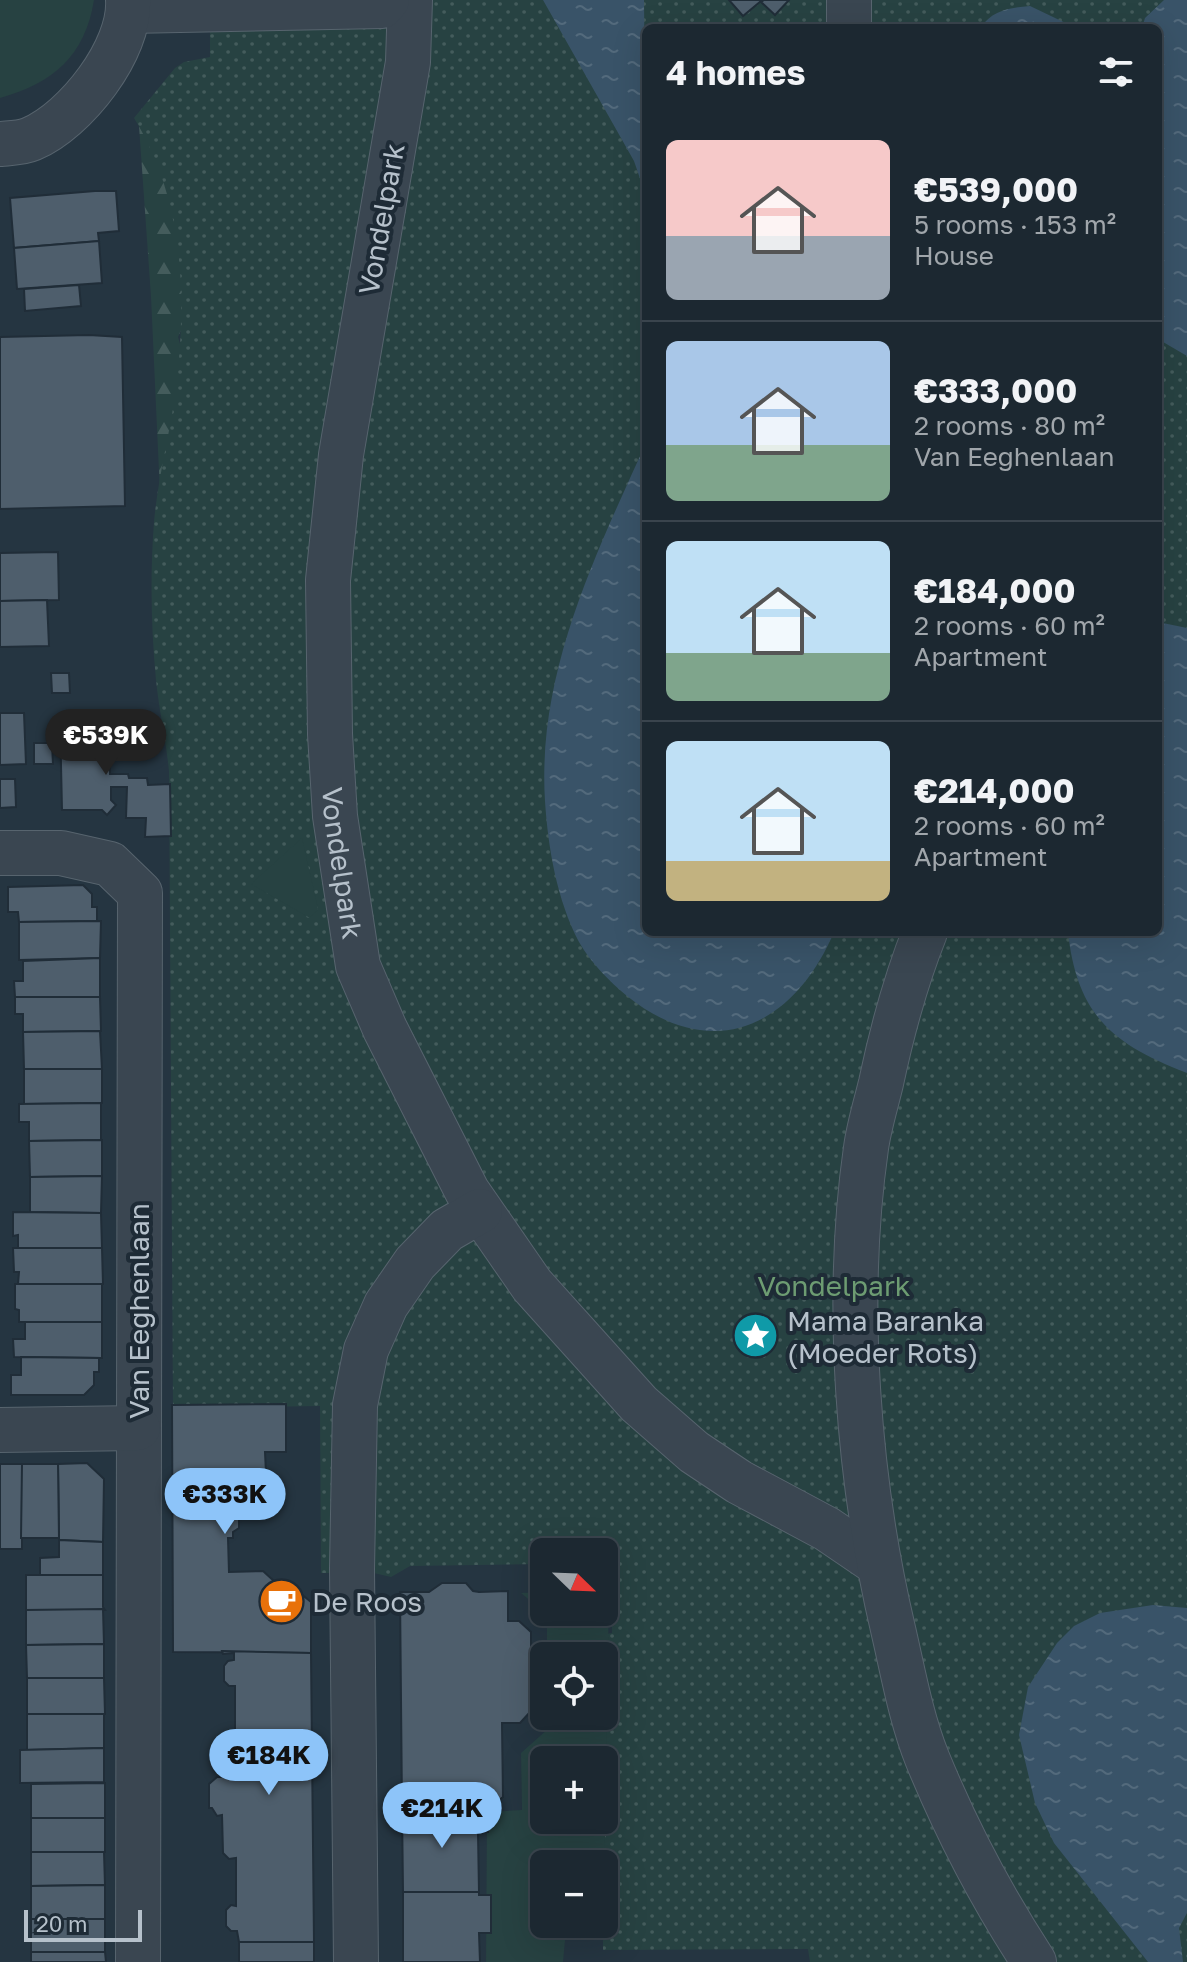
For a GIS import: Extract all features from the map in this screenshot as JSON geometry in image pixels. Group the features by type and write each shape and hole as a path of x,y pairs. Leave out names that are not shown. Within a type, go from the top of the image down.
{"street":[{"path":"0,144 29,140 53,127 73,110 101,76 122,37 129,6 382,6 387,0"},
{"name":"Vondelpark","path":"410,0 408,62 341,455 328,580 335,816 358,966 385,1029 467,1191 532,1285 639,1404 694,1452 739,1482 827,1529 877,1563"},
{"path":"849,0 849,24"},
{"name":"Van Eeghenlaan","path":"0,853 61,853 110,864 140,893 138,1962"},
{"path":"924,936 896,1014 866,1147 856,1265 860,1412 877,1563 904,1681 926,1756 1004,1917 1034,1962"},
{"path":"356,1962 352,1569 355,1405 366,1350 386,1305 415,1263 447,1230 480,1211"},
{"path":"0,1430 138,1428"}],"green space":[{"path":"0,0 94,0 83,37 64,64 36,84 0,98"},
{"name":"Vondelpark","path":"210,0 1187,0 1187,1962 810,1962 808,1949 603,1950 603,1938 618,1938 618,1850 603,1850 603,1834 618,1834 618,1746 604,1746 604,1730 618,1730 618,1642 603,1642 602,1635 612,1633 612,1626 618,1626 618,1538 530,1538 530,1564 410,1566 391,1577 374,1573 321,1573 320,1406 173,1408 169,771 156,680 152,581 156,505 176,389 181,284 178,249 163,181 151,149 134,118 175,68 184,62 210,57"},
{"path":"159,105 217,250 178,337 216,471 172,755 151,296 139,126"},
{"path":"302,838 318,909 310,918 251,884"},
{"path":"547,1626 608,1626 608,1642 547,1642"},
{"path":"547,1730 607,1730 606,1746 530,1746 530,1834 605,1834 605,1850 530,1850 530,1938 578,1938 565,1940 563,1962 486,1962 487,1812 522,1810 521,1753"}],"water":[{"path":"543,0 644,0 642,184 634,161"},
{"path":"1164,0 1187,0 1187,356 1162,341 1162,24 1143,24 1145,18"},
{"path":"1030,6 1068,24 984,24 990,17"},
{"path":"642,452 642,936 832,936 817,965 797,991 774,1012 748,1025 720,1031 690,1028 659,1017 627,996 584,950 571,926 559,891 548,837 545,801 545,754 550,707 573,616"},
{"path":"1162,623 1187,628 1187,1073 1138,1050 1103,1023 1080,985 1069,936 1162,936"},
{"path":"1153,1605 1187,1608 1187,1913 1179,1928 1183,1962 1148,1962 1054,1843 1035,1803 1019,1735 1028,1687 1057,1643 1074,1626 1100,1613"}],"building":[{"path":"729,0 760,0 761,1 743,16"},
{"path":"789,0 775,15 761,2"},
{"path":"116,191 119,231 98,233 99,241 14,248 10,198"},
{"path":"99,241 102,283 17,289 14,248"},
{"path":"79,285 81,306 25,311 24,289"},
{"path":"0,337 122,337 125,506 0,509"},
{"path":"58,552 59,600 0,601 0,553"},
{"path":"47,600 49,646 0,647 0,601"},
{"path":"51,673 69,673 70,693 52,693"},
{"path":"0,713 24,713 26,764 0,765"},
{"path":"84,714 104,714 107,718 107,728 110,728 110,774 147,778 148,785 170,784 171,836 145,837 146,818 126,818 127,787 111,787 111,800 116,805 107,815 102,810 62,810 60,721 77,721"},
{"path":"34,743 52,743 53,764 34,764"},
{"path":"0,779 15,779 16,807 0,808"},
{"path":"83,885 92,894 92,907 97,907 97,921 19,922 18,912 8,912 8,887"},
{"path":"101,921 100,958 19,960 19,922"},
{"path":"100,958 100,997 15,997 14,981 23,981 23,961"},
{"path":"15,997 100,997 101,1031 23,1032 23,1014 15,1014"},
{"path":"100,1031 102,1069 24,1069 23,1032"},
{"path":"24,1069 102,1069 102,1103 24,1104"},
{"path":"101,1103 101,1140 29,1141 29,1122 19,1122 19,1104"},
{"path":"102,1140 102,1176 30,1177 29,1141"},
{"path":"102,1176 101,1213 30,1212 30,1177"},
{"path":"13,1212 101,1213 102,1248 18,1248 18,1235 13,1236"},
{"path":"13,1248 102,1248 103,1284 18,1284 19,1272 14,1272"},
{"path":"15,1284 102,1284 102,1322 19,1322 19,1310 15,1309"},
{"path":"25,1322 102,1322 102,1358 14,1357 13,1339 25,1339"},
{"path":"21,1357 99,1358 99,1372 94,1372 94,1385 84,1395 11,1395 11,1375 21,1375"},
{"path":"286,1404 286,1452 265,1452 266,1473 237,1473 237,1506 232,1507 239,1516 239,1528 233,1532 233,1538 228,1538 229,1572 263,1571 275,1582 275,1593 300,1593 311,1602 311,1653 173,1652 172,1405"},
{"path":"87,1463 104,1479 103,1542 59,1540 58,1464"},
{"path":"0,1464 22,1464 22,1549 0,1549"},
{"path":"22,1464 58,1464 59,1538 21,1538"},
{"path":"59,1540 103,1542 103,1575 40,1575 40,1558 59,1557"},
{"path":"26,1575 103,1575 105,1610 26,1610"},
{"path":"442,1583 466,1583 473,1591 479,1592 508,1591 508,1621 519,1621 531,1632 530,1712 520,1723 502,1723 503,1797 486,1810 402,1809 400,1592 429,1592"},
{"path":"103,1609 104,1644 26,1645 26,1610"},
{"path":"104,1644 104,1678 27,1678 26,1645"},
{"path":"222,1651 311,1653 314,1942 239,1942 237,1931 231,1931 226,1926 226,1910 231,1905 236,1906 236,1858 229,1859 223,1853 222,1815 217,1816 209,1808 209,1784 221,1777 221,1739 227,1733 235,1733 235,1686 229,1686 224,1681 224,1666 234,1660 234,1653 223,1654"},
{"path":"27,1678 104,1678 105,1714 27,1714"},
{"path":"27,1714 104,1714 104,1748 27,1750"},
{"path":"104,1748 104,1782 20,1783 20,1750"},
{"path":"105,1783 105,1818 31,1818 31,1784"},
{"path":"402,1809 486,1810 488,1832 478,1832 479,1892 403,1892"},
{"path":"31,1818 105,1818 105,1852 31,1852"},
{"path":"31,1852 104,1852 105,1885 31,1886"},
{"path":"105,1885 105,1919 31,1919 31,1886"},
{"path":"403,1892 479,1892 479,1895 491,1895 491,1933 479,1933 480,1962 403,1962"},
{"path":"31,1919 105,1919 105,1952 31,1952"},
{"path":"239,1942 314,1942 314,1962 239,1962"},
{"path":"31,1952 105,1952 106,1962 31,1962"}],"place":[{"name":"Mama Baranka (Moeder Rots)","path":"756,1336"},
{"name":"De Roos","path":"281,1601"}]}
